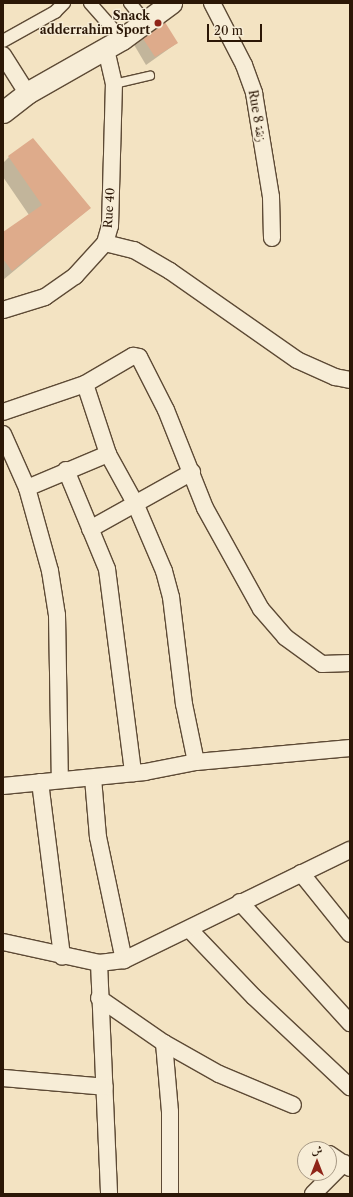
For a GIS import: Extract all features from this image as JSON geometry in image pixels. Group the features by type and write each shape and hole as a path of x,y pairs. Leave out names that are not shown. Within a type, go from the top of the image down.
{"street":[{"path":"3,41 55,12 64,3"},
{"path":"90,3 114,43"},
{"path":"130,3 146,23"},
{"path":"3,112 28,93 146,23 171,3"},
{"name":"Rue 8 زنقة","path":"212,3 244,64 254,93 271,197 272,238"},
{"name":"Rue 40","path":"3,310 45,297 75,276 105,243 110,226 114,43"},
{"path":"3,55 28,93"},
{"path":"105,243 134,250 170,271 297,360 335,377 350,380"},
{"path":"3,412 85,384 133,356 139,357 166,410 192,472 205,508 244,583 275,626 285,637 322,664 350,663"},
{"path":"85,384 108,454 135,503 152,540 172,597 184,704 196,762"},
{"path":"3,434 27,488 50,571 57,615 60,779"},
{"path":"27,488 66,470 108,454"},
{"path":"66,470 107,569 133,773"},
{"path":"90,529 192,472"},
{"path":"3,786 60,779 93,778 196,762 350,748"},
{"path":"93,778 98,837 124,960"},
{"path":"40,782 62,957"},
{"path":"3,942 62,957 99,963 124,960 240,902 350,850"},
{"path":"301,873 350,934"},
{"path":"240,902 350,1023"},
{"path":"188,929 254,997 350,1087"},
{"path":"99,963 109,1194"},
{"path":"100,998 164,1043 219,1074 293,1105"},
{"path":"164,1043 170,1112 170,1194"},
{"path":"3,1078 105,1087"},
{"path":"313,1194 347,1166 337,1159"}],"lane":[{"path":"114,84 150,76"}],"building":[{"path":"163,19 178,43 155,57 140,34"},
{"path":"33,138 91,208 12,271 3,259 3,232 42,205 8,156"}],"place":[{"name":"Snack adderrahim Sport","path":"158,23"}]}
